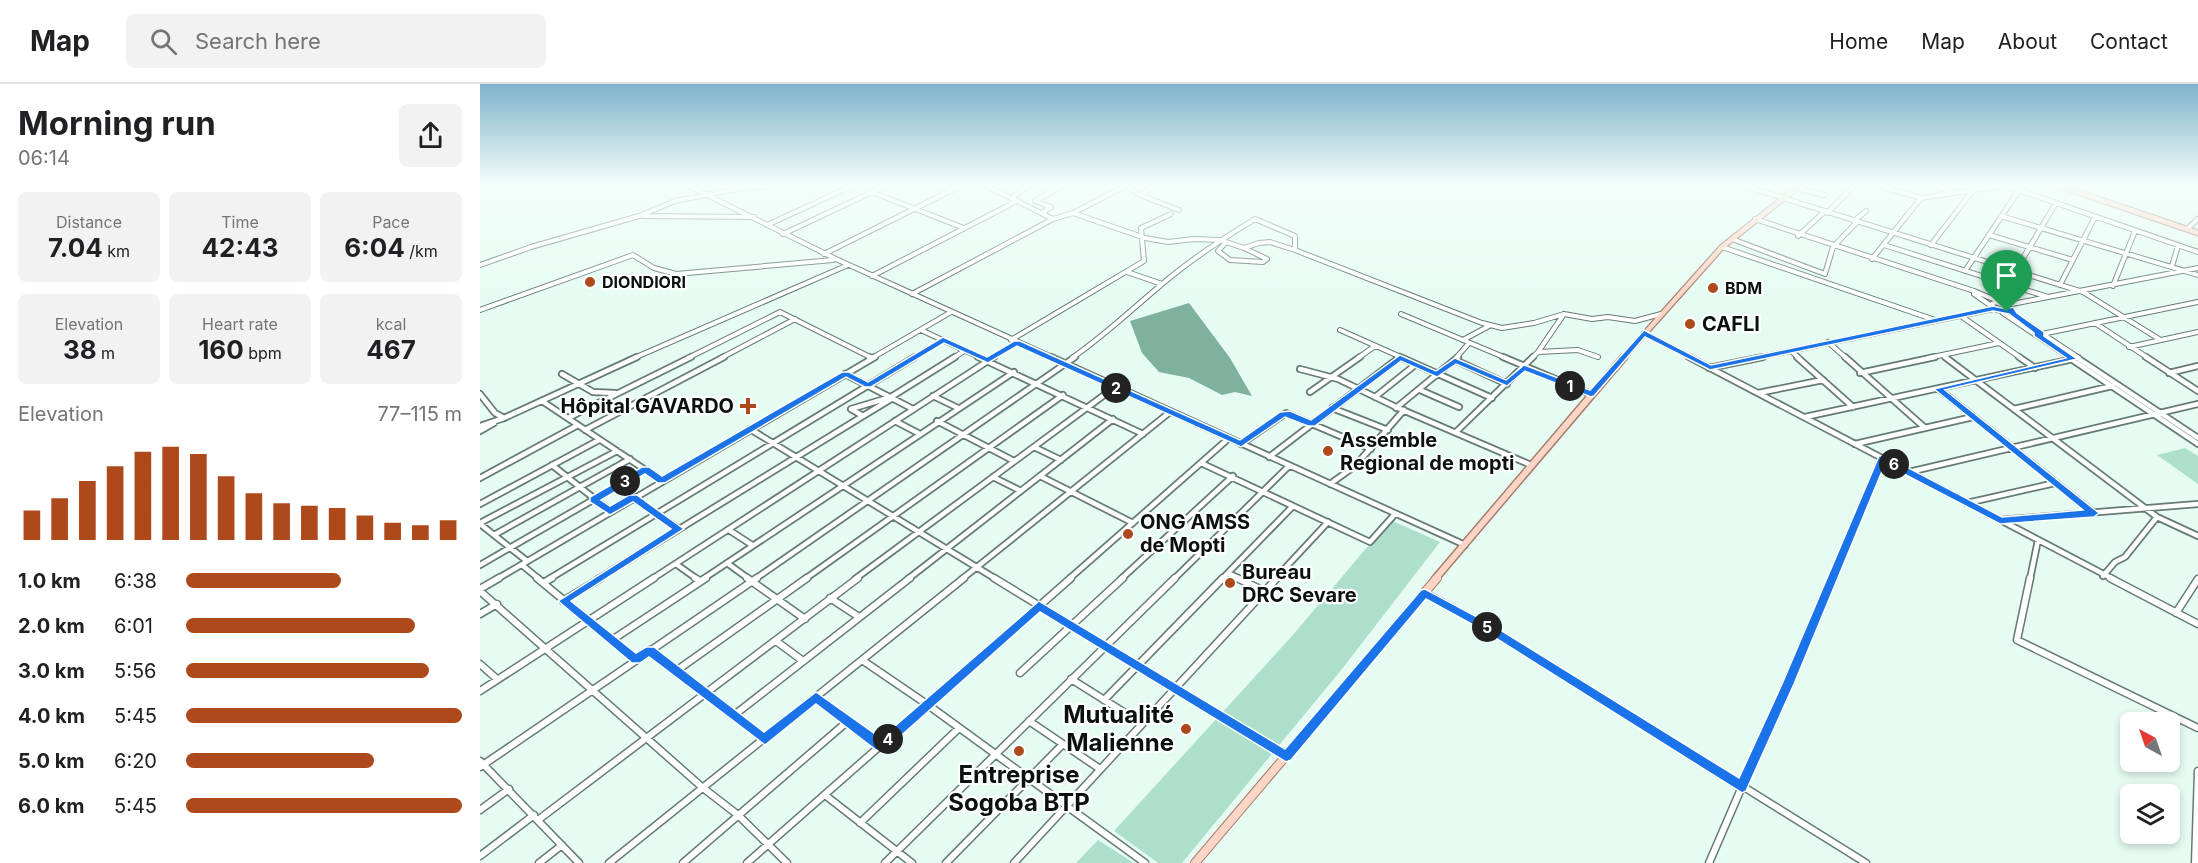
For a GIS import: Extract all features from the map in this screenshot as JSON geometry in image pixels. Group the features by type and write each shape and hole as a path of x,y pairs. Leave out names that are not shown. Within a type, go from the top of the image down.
{"main road":[{"path":"1196,863 1591,394 1722,247 1751,222"},
{"path":"2167,222 2198,233"}],"street":[{"path":"480,265 531,247 617,222"},
{"path":"762,222 824,254 1465,545"},
{"path":"767,225 773,222"},
{"path":"783,234 808,222"},
{"path":"824,254 887,222"},
{"path":"950,222 964,228"},
{"path":"872,276 974,222"},
{"path":"912,294 1047,222"},
{"path":"1100,222 1145,238 1168,242 1194,238 1220,240 1226,242 1244,248 1267,259 1263,262 1230,260 1218,251 1226,242"},
{"path":"480,691 988,361 1014,341 1144,261 1141,252 1145,238 1141,228 1153,222"},
{"path":"579,863 509,789 481,764 754,580 866,500 1038,383 1109,332 1162,284 1220,240 1249,222"},
{"path":"1263,222 1295,236 1296,250"},
{"path":"1761,222 1971,292 2039,334 2198,302"},
{"path":"1799,235 1814,222"},
{"path":"1820,279 1825,274 1834,246 1856,222"},
{"path":"1857,222 2083,292 2160,339"},
{"path":"1872,259 1902,222"},
{"path":"1931,245 1948,222"},
{"path":"1965,271 1997,222"},
{"path":"2022,222 2189,270 2198,275"},
{"path":"2016,270 2044,222"},
{"path":"2060,285 2092,222"},
{"path":"2110,222 2198,252"},
{"path":"2187,229 2194,222"},
{"path":"2113,286 2135,231"},
{"path":"1989,235 2073,260"},
{"path":"1732,239 1825,274"},
{"path":"1244,248 1255,242 1266,240 1502,328 1534,323 1564,314 1592,319 1608,317 1635,321 1661,314"},
{"path":"1884,245 2050,297"},
{"path":"2172,266 2178,246"},
{"path":"1722,247 1937,321"},
{"path":"480,310 633,255 654,268 676,274 836,259"},
{"path":"1872,259 1974,291 2009,307 2014,315 2039,334 2197,441"},
{"path":"480,431 504,418 848,265"},
{"path":"2000,311 2007,312 2009,307 2050,297 2198,268"},
{"path":"1127,272 1162,284"},
{"path":"1710,368 1961,316 2000,303"},
{"path":"568,418 780,312 872,358"},
{"path":"787,863 738,815 703,788 480,590 610,511 951,312"},
{"path":"1401,314 1524,368 1591,394"},
{"path":"1456,432 1524,368 1564,314"},
{"path":"1961,316 2036,368"},
{"path":"585,430 795,319"},
{"path":"2094,323 2198,391"},
{"path":"1463,340 1491,325"},
{"path":"921,330 1143,434"},
{"path":"1340,330 1492,398"},
{"path":"2129,347 2198,332"},
{"path":"1644,333 2198,624"},
{"path":"543,583 943,340"},
{"path":"1828,342 1860,373 1925,428"},
{"path":"1396,408 1455,360 1469,343"},
{"path":"1860,373 1999,343"},
{"path":"1310,392 1375,346"},
{"path":"563,601 966,350"},
{"path":"1538,352 1578,350 1598,357"},
{"path":"1791,351 1853,407"},
{"path":"1944,356 2157,517 2198,536"},
{"path":"1269,457 1400,357"},
{"path":"1804,417 2075,359"},
{"path":"1455,360 1507,384"},
{"path":"1374,397 1416,364"},
{"path":"2169,373 2198,366"},
{"path":"1300,369 1313,370 1358,388 1396,408 1531,465"},
{"path":"612,640 937,421 1014,372"},
{"path":"562,374 578,385 599,394 618,393"},
{"path":"846,374 914,409"},
{"path":"1758,393 1823,380"},
{"path":"2014,409 2115,386"},
{"path":"480,856 776,641 830,598 1114,387"},
{"path":"1938,389 2094,513"},
{"path":"1420,390 1459,407"},
{"path":"480,394 495,413 504,418"},
{"path":"676,671 1063,395"},
{"path":"933,396 958,408"},
{"path":"851,410 892,398"},
{"path":"542,401 662,481"},
{"path":"838,404 863,416"},
{"path":"1909,472 2198,404"},
{"path":"1332,408 1388,430"},
{"path":"1330,484 1343,476 1371,450 1404,410"},
{"path":"609,863 765,740 1170,412"},
{"path":"1241,444 1283,414 1290,414 1371,450"},
{"path":"1855,444 1974,417"},
{"path":"480,426 504,418"},
{"path":"733,716 1113,419"},
{"path":"894,421 918,434"},
{"path":"937,421 1015,461"},
{"path":"480,478 578,425"},
{"path":"750,429 1286,756"},
{"path":"747,863 1228,438"},
{"path":"480,504 600,440"},
{"path":"1034,447 1061,460"},
{"path":"617,451 480,523 510,548 563,601 636,660"},
{"path":"1709,863 1788,684 1882,458"},
{"path":"494,535 630,459"},
{"path":"1201,463 1370,542 1395,514"},
{"path":"552,465 610,511"},
{"path":"885,863 1289,466"},
{"path":"480,565 645,470"},
{"path":"1040,476 1133,523"},
{"path":"1020,673 1233,476"},
{"path":"993,477 1021,491"},
{"path":"1967,503 2055,483"},
{"path":"633,498 679,529"},
{"path":"2000,520 2198,504"},
{"path":"1104,700 1293,506"},
{"path":"2103,576 2115,562 2125,557 2157,517"},
{"path":"1014,863 1328,522"},
{"path":"729,530 752,545"},
{"path":"2038,540 2017,640 2198,728"},
{"path":"727,563 754,580 805,619"},
{"path":"676,564 700,581"},
{"path":"1228,573 1264,591"},
{"path":"2176,613 2198,579"},
{"path":"1425,593 1490,629 1866,863"},
{"path":"830,598 859,617"},
{"path":"480,614 497,604"},
{"path":"776,641 803,660"},
{"path":"650,650 765,740"},
{"path":"862,660 928,705 1145,863"},
{"path":"480,664 497,680"},
{"path":"1071,679 1141,723"},
{"path":"816,697 881,746"},
{"path":"683,863 848,721"},
{"path":"1029,721 1100,769"},
{"path":"860,823 959,728"},
{"path":"946,863 1063,744"},
{"path":"2195,863 2198,771"},
{"path":"480,810 509,789"},
{"path":"825,795 912,863"},
{"path":"539,863 562,845"}],"shaded area":[{"path":"1189,303 1230,358 1252,396 1235,392 1222,395 1189,378 1159,372 1142,353 1130,321"},
{"path":"2185,448 2198,456 2198,484 2157,455"},
{"path":"1390,520 1440,542 1342,669 1182,863 1158,863 1114,831 1292,636"},
{"path":"1098,840 1134,863 1076,863"}],"place":[{"name":"DIONDIORI","path":"590,282"},
{"name":"BDM","path":"1713,288"},
{"name":"CAFLI","path":"1690,324"},
{"name":"Hôpital GAVARDO","path":"748,406"},
{"name":"Assemble Regional de mopti","path":"1328,451"},
{"name":"ONG AMSS de Mopti","path":"1128,534"},
{"name":"Bureau DRC Sevare","path":"1230,583"},
{"name":"Mutualité Malienne","path":"1186,729"},
{"name":"Entreprise Sogoba BTP","path":"1019,751"}],"route":[{"path":"1993,309 2007,312 2010,309 2014,315 2041,334 2037,335 2073,359 1938,389 2094,513 2000,520 1882,458 1826,596 1742,787 1490,629 1425,593 1286,756 1039,606 881,746 816,697 765,740 650,650 636,660 563,601 679,529 633,498 610,511 594,499 645,470 662,481 846,374 868,386 943,340 988,361 1017,342 1241,444 1286,413 1312,423 1400,357 1437,374 1455,360 1507,384 1524,368 1591,394 1644,333 1710,368 1993,309"}]}
